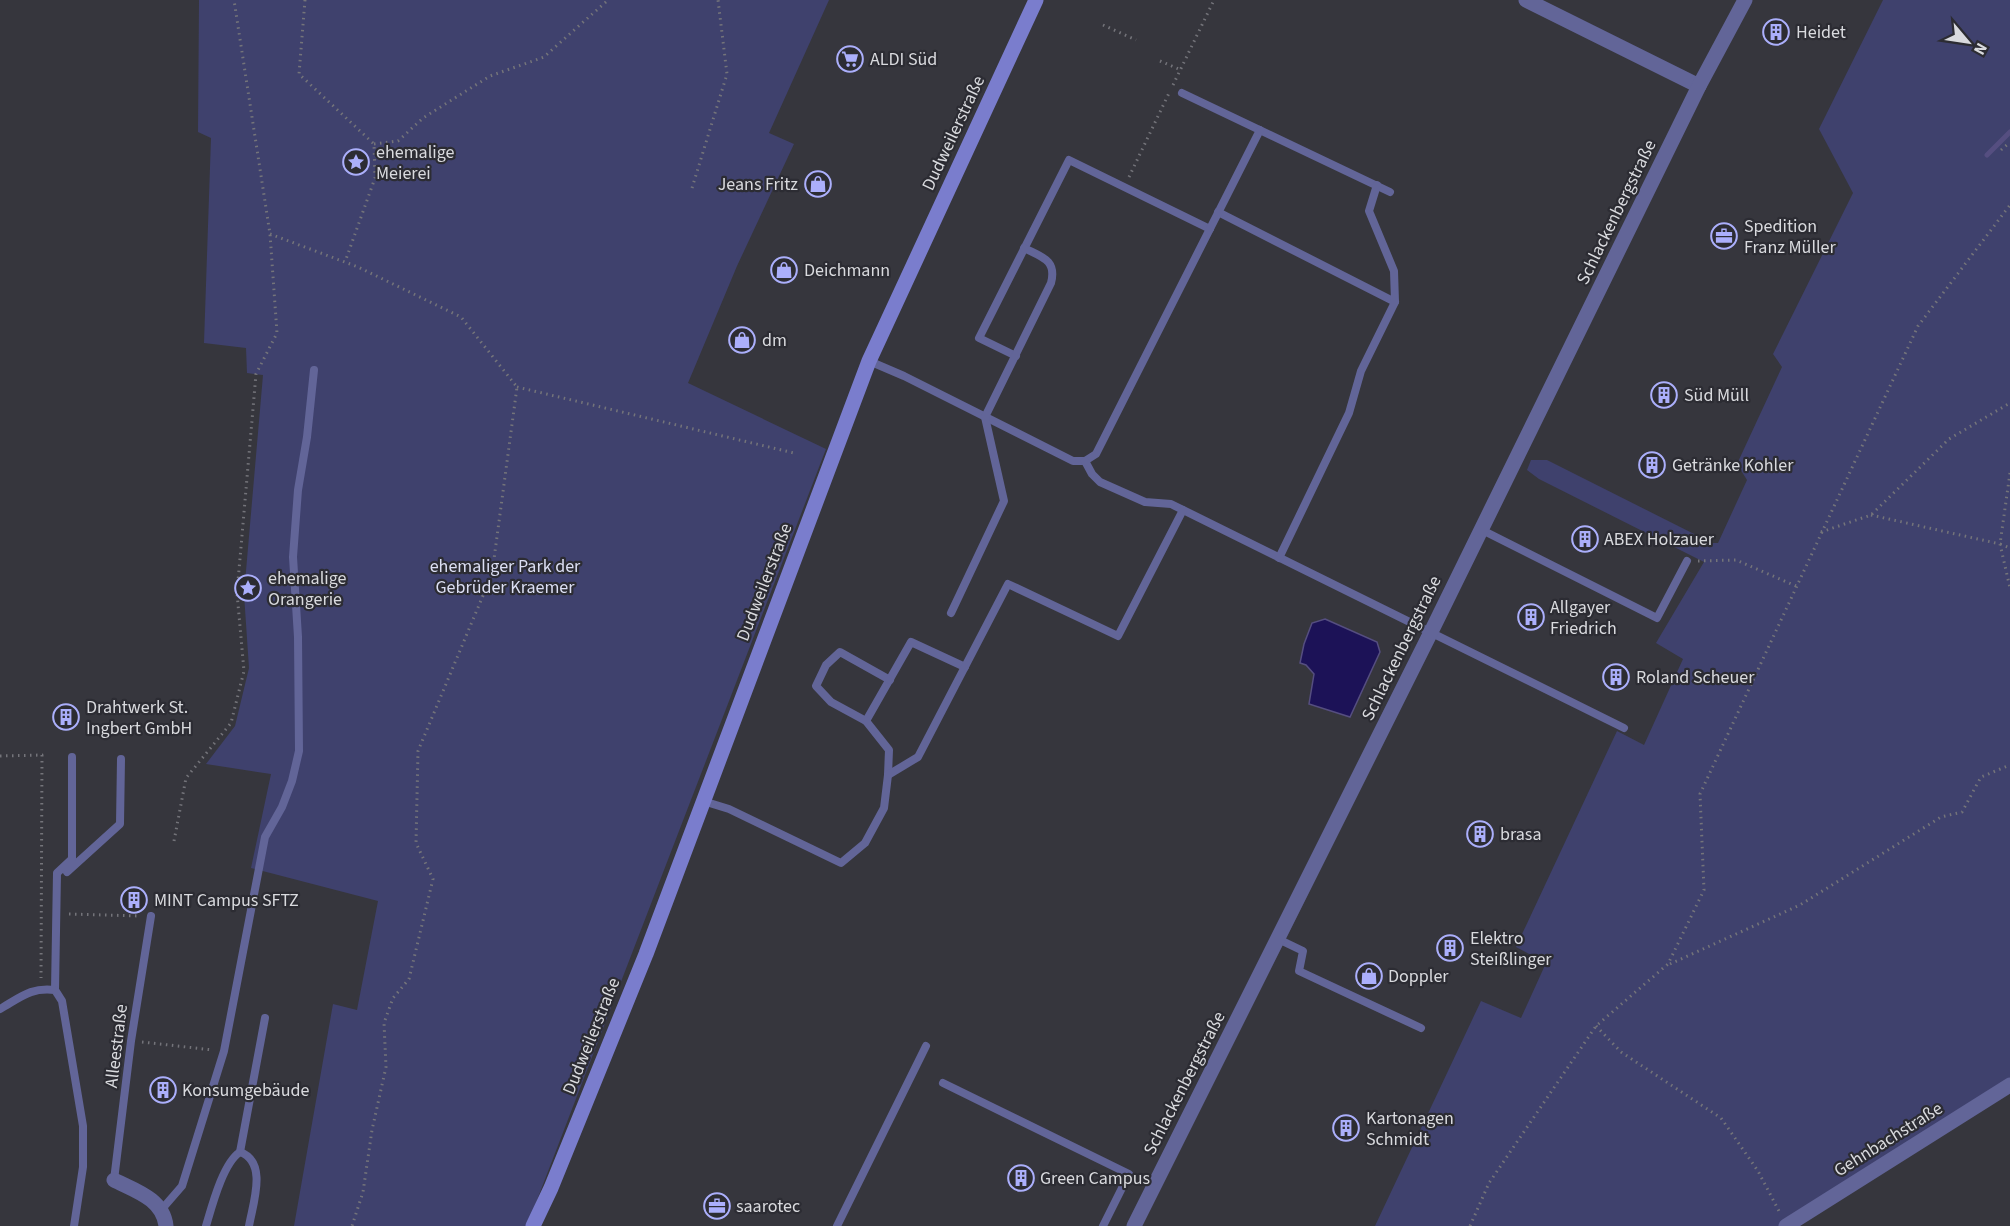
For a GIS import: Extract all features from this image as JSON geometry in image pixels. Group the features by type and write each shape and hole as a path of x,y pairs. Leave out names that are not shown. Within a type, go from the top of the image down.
{"main road":[{"name":"Dudweilerstraße","path":"533,1226 551,1188 646,954 870,361 1036,0"},
{"name":"Dudweilerstraße","path":"542,1226 551,1188"}],"street":[{"name":"Schlackenbergstraße","path":"1134,1226 1482,530 1699,86 1745,0"},
{"path":"1536,2 1699,86"},
{"name":"Gehnbachstraße","path":"1786,1226 2010,1085"},
{"path":"114,1180 153,1200 162,1209 166,1226"}],"lane":[{"path":"1182,93 1390,192"},
{"path":"870,361 1073,460 1085,462 1096,454 1260,130"},
{"path":"1016,356 979,338 1069,160 1210,229"},
{"path":"1279,558 1349,412 1361,371 1395,302 1394,271 1369,211 1377,185"},
{"path":"1218,212 1395,302"},
{"path":"951,613 1004,501 985,417 1051,283 1054,272 1050,263 1024,248"},
{"path":"162,1209 182,1186 224,1051 265,837 282,807 292,781 299,751 293,557 298,490 307,437 314,370"},
{"path":"1085,462 1100,482 1145,502 1171,504 1624,728"},
{"path":"888,775 918,757 1008,584 1118,636 1183,510"},
{"path":"1482,530 1657,618 1687,561"},
{"path":"866,722 911,642 965,667"},
{"path":"703,801 729,809 841,863 865,843 884,808 889,750 866,722 831,702 816,686 826,665 840,652 890,680"},
{"path":"72,757 72,859 57,873 56,990 62,1001 83,1126 83,1167 74,1226"},
{"path":"67,872 120,824 121,759"},
{"name":"Alleestraße","path":"114,1180 131,1041 151,916"},
{"path":"1278,939 1303,951 1299,971 1421,1028"},
{"path":"0,1009 31,991 41,988 56,990"},
{"path":"206,1226 227,1168 233,1156 240,1152 265,1018"},
{"path":"837,1226 926,1046"},
{"path":"943,1083 1129,1174 1103,1226"},
{"path":"240,1152 248,1155 254,1161 256,1170 257,1179 249,1226"}],"path":[{"path":"174,841 186,778 231,723 244,670 237,593 256,374 277,333 270,234 234,0"},
{"path":"305,0 299,74 374,144 375,178 345,262"},
{"path":"374,144 398,141 423,118 490,76 544,57 609,0"},
{"path":"692,188 728,74 718,0"},
{"path":"1103,25 1136,40"},
{"path":"1160,61 1180,70"},
{"path":"2001,150 2010,142"},
{"path":"1668,964 1704,890 1700,794 1918,326 2010,205"},
{"path":"270,234 345,262 461,317 517,387 794,453"},
{"path":"352,1226 363,1192 372,1130 386,1067 384,1023 393,998 409,979 433,879 416,843 418,751 492,574 517,387"},
{"path":"1821,532 1871,515 1949,439 2010,403"},
{"path":"2010,473 2000,544 2010,588"},
{"path":"1871,515 2010,548"},
{"path":"1687,561 1736,560 1796,586"},
{"path":"0,756 42,755 41,988"},
{"path":"1470,1226 1489,1183 1596,1026 1668,964 1800,905 1941,817 1962,812 1982,777 2010,765"},
{"path":"57,914 151,916"},
{"path":"1596,1026 1621,1052 1721,1118 1758,1171 1786,1226"},
{"path":"131,1041 224,1051"}],"green space":[{"name":"ehemaliger Park der Gebrüder Kraemer","path":"199,0 829,0 769,133 794,144 737,266 688,383 826,449 527,1226 294,1226 333,1004 357,1010 378,901 251,868 271,774 206,764 235,726 249,668 244,594 263,375 247,373 246,348 204,343 211,138 198,132"},
{"path":"1883,0 2010,0 2010,1080 1780,1226 1375,1226 1481,1001 1521,1018 1546,963 1516,947 1617,731 1644,745 1683,659 1656,643 1704,562 1539,479 1527,470 1531,460 1547,460 1712,543 1718,543 1747,480 1737,464 1782,367 1773,354 1853,193 1819,129"}],"shaded area":[{"path":"1325,619 1377,642 1380,652 1350,717 1309,704 1314,674 1306,665 1300,663 1312,623"}],"waterway":[{"path":"1987,155 2010,132"}],"place":[{"name":"Heidet","path":"1776,32"},
{"name":"ALDI Süd","path":"850,59"},
{"name":"ehemalige Meierei","path":"356,162"},
{"name":"Jeans Fritz","path":"818,184"},
{"name":"Spedition Franz Müller","path":"1724,236"},
{"name":"Deichmann","path":"784,270"},
{"name":"dm","path":"742,340"},
{"name":"Süd Müll","path":"1664,395"},
{"name":"Getränke Kohler","path":"1652,465"},
{"name":"ABEX Holzauer","path":"1585,539"},
{"name":"ehemalige Orangerie","path":"248,588"},
{"name":"Allgayer Friedrich","path":"1531,617"},
{"name":"Roland Scheuer","path":"1616,677"},
{"name":"Drahtwerk St. Ingbert GmbH","path":"66,717"},
{"name":"brasa","path":"1480,834"},
{"name":"MINT Campus SFTZ","path":"134,900"},
{"name":"Elektro Steißlinger","path":"1450,948"},
{"name":"Doppler","path":"1369,976"},
{"name":"Konsumgebäude","path":"163,1090"},
{"name":"Kartonagen Schmidt","path":"1346,1128"},
{"name":"Green Campus","path":"1021,1178"},
{"name":"saarotec","path":"717,1206"}]}
